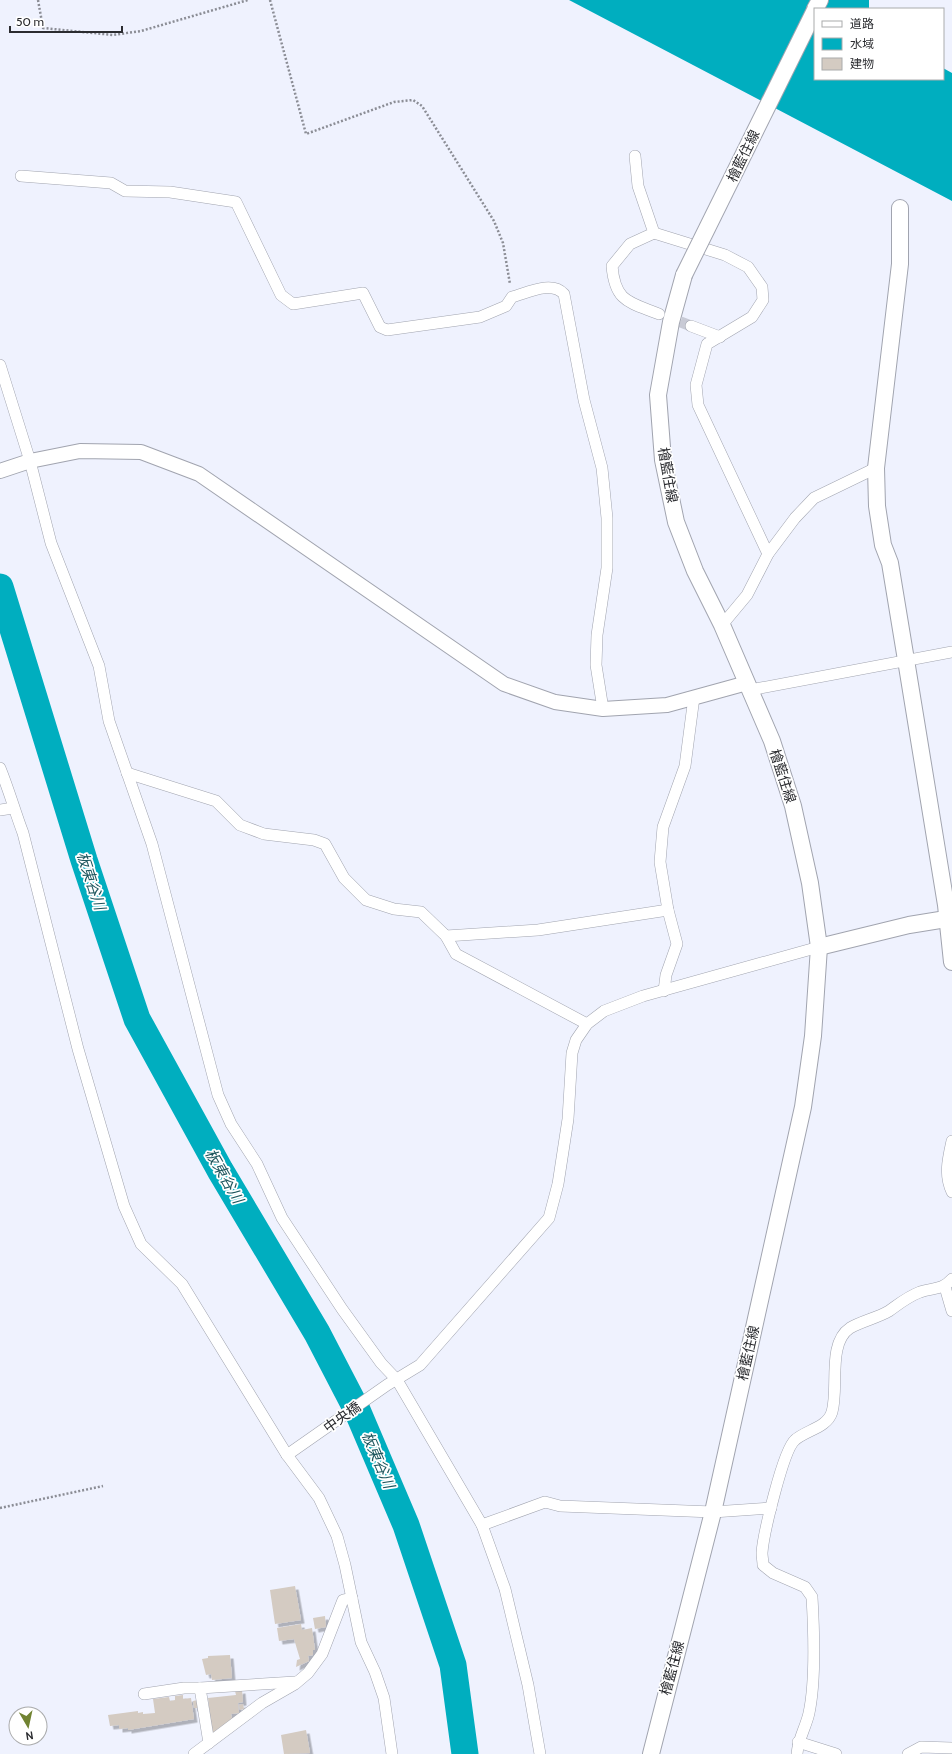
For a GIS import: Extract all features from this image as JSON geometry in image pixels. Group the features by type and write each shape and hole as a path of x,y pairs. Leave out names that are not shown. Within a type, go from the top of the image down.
{"main road":[{"name":"檜藍住線","path":"651,1754 713,1512 803,1107 813,1036 819,948 810,883 793,806 772,741 722,625 696,571 676,522 663,460 658,395 671,322 684,275 814,11"},
{"path":"900,208 900,264 876,468 877,506 883,545 890,563 949,919 952,962"},
{"path":"819,948 909,925 949,919"}],"street":[{"path":"635,156 638,186 654,233"},
{"path":"21,176 111,183 125,191 170,192 236,202 281,295 293,304 363,293 380,326 387,330 480,317 506,306 512,297 550,287 560,289 564,294 584,400 602,468 607,518 607,568 597,635 596,665 603,709"},
{"path":"659,314 622,298 613,284 612,266 630,244 654,233 725,255 748,266 762,287 763,300 752,317 707,344 696,385 698,406 768,554"},
{"path":"691,326 720,337"},
{"path":"0,365 30,461 51,543 99,666 109,722 152,844 218,1095 231,1124 257,1164 282,1218 342,1310 381,1363 397,1380 482,1525 505,1589 528,1685 540,1754"},
{"path":"0,471 30,461 80,450 142,452 199,474 504,684 555,702 603,709 667,705 694,697 748,686 952,652"},
{"path":"722,625 747,595 768,554 795,518 814,498 876,468"},
{"path":"664,991 666,976 677,944 668,910 660,862 663,827 685,766 694,697"},
{"path":"0,768 8,786 13,808 23,833 78,1049 124,1206 141,1244 182,1284 292,1452 319,1498 337,1536 361,1642 375,1672 384,1698 392,1754"},
{"path":"127,774 216,801 240,825 264,834 314,840 325,844 344,878 366,900 394,909 421,912 446,936 456,954 587,1024"},
{"path":"0,810 13,808"},
{"path":"446,936 538,930 668,910"},
{"name":"中央橋","path":"292,1452 387,1385 420,1365 548,1218 558,1184 568,1119 572,1053 576,1040 587,1024 604,1011 644,996 819,948"},
{"path":"952,1141 946,1167 948,1185 952,1192"},
{"path":"796,1754 798,1742 809,1715 812,1694 812,1597 805,1587 773,1573 763,1565 762,1552 771,1508 788,1451 794,1440 824,1423 832,1413 836,1390 836,1355 840,1340 850,1329 888,1311 901,1301 920,1292 948,1283 952,1312"},
{"path":"482,1525 545,1502 560,1506 713,1512 771,1508"},
{"path":"194,1754 262,1703 308,1673 322,1654 343,1600 352,1598"},
{"path":"144,1694 184,1688 296,1682"},
{"path":"200,1688 209,1743"},
{"path":"798,1742 836,1754"},
{"path":"908,1754 921,1747 952,1748"}],"path":[{"path":"38,0 42,28 113,35 141,31 248,0"},
{"path":"270,0 306,134 394,102 413,100 422,106 494,221 503,244 512,297"},
{"path":"0,1508 103,1486"}],"water":[{"path":"569,0 869,0 869,8 814,8 814,80 944,80 944,69 952,73 952,201"}],"building":[{"path":"295,1586 301,1620 275,1624 270,1590"},
{"path":"325,1616 326,1627 315,1629 313,1618"},
{"path":"301,1624 302,1630 312,1628 315,1650 313,1650 313,1655 308,1656 309,1661 296,1667 297,1660 300,1659 294,1639 279,1641 277,1628"},
{"path":"230,1655 232,1678 212,1680 211,1674 206,1675 202,1659 208,1658 208,1656"},
{"path":"242,1690 243,1702 238,1703 239,1713 231,1714 232,1719 212,1734 208,1698 236,1695 235,1691"},
{"path":"183,1695 183,1699 191,1698 194,1719 128,1730 128,1728 119,1729 119,1725 110,1726 108,1715 138,1711 138,1713 143,1712 143,1714 155,1713 153,1699 169,1697 170,1701 175,1700 175,1696"},
{"path":"197,1700 198,1708 194,1708 193,1701"},
{"path":"243,1704 244,1709 240,1710 239,1705"},
{"path":"306,1730 310,1753 284,1754 281,1735"}],"waterway":[{"name":"板東谷川","path":"0,587 84,860 137,1019 220,1170 317,1333 357,1410 406,1525 453,1665 465,1754"}],"tunnel":[{"path":"665,316 691,326"}]}
